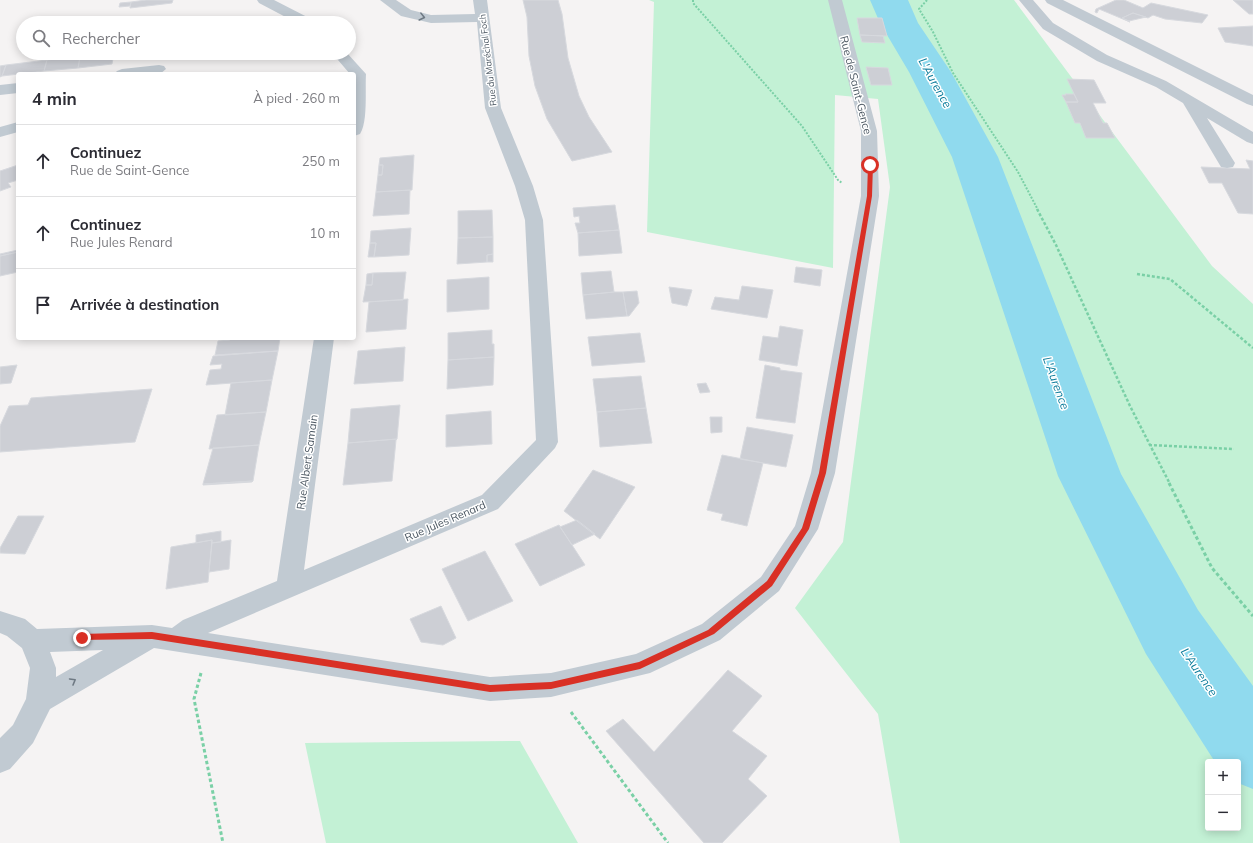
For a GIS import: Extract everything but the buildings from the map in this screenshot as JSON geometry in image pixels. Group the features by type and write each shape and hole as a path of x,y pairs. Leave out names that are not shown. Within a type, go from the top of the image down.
{"street":[{"path":"264,0 295,16"},
{"path":"387,0 406,13 431,19 483,18"},
{"name":"Rue du Maréchal Foch","path":"480,0 493,108 524,186"},
{"name":"Rue de Saint-Gence","path":"152,636 490,689 551,686 640,665 711,632 770,584 806,529 823,473 870,196 869,131 835,0"},
{"path":"1026,0 1048,26 1102,58 1161,84 1253,139"},
{"path":"1052,0 1253,101"},
{"path":"346,60 358,74 356,118"},
{"path":"137,72 159,69 152,72"},
{"path":"0,90 16,88"},
{"path":"1187,100 1227,163"},
{"path":"0,132 16,128"},
{"name":"Rue Jules Renard","path":"177,639 192,628 490,502 546,442 534,220 524,186"},
{"name":"Rue Albert Samain","path":"289,586 324,340"},
{"path":"0,622 16,627 32,641 43,668 40,700 23,734 0,759"},
{"path":"32,641 152,636"},
{"path":"40,700 152,636"}],"path":[{"path":"693,0 692,2 802,126 838,180 845,186 870,196"},
{"path":"927,0 919,9 933,32 953,73 1025,186 1056,245 1130,406 1212,568 1253,616"},
{"path":"1137,274 1170,279 1253,348"},
{"path":"1149,445 1234,448"},
{"path":"209,645 194,699 223,843"},
{"path":"551,686 668,843"}],"green space":[{"path":"649,0 1014,0 1212,266 1253,304 1253,843 900,843 878,714 795,608 843,542 890,187 878,99 835,95 833,268 647,232 654,2"},
{"path":"520,741 578,843 326,843 305,743"}],"waterway":[{"name":"L'Aurence","path":"889,0 899,23 930,72 975,157 1090,476 1172,632 1253,751"}],"route":[{"path":"82,638 152,636 177,639 490,689 551,686 640,665 711,632 770,584 806,529 823,473 870,196 870,165"}]}
